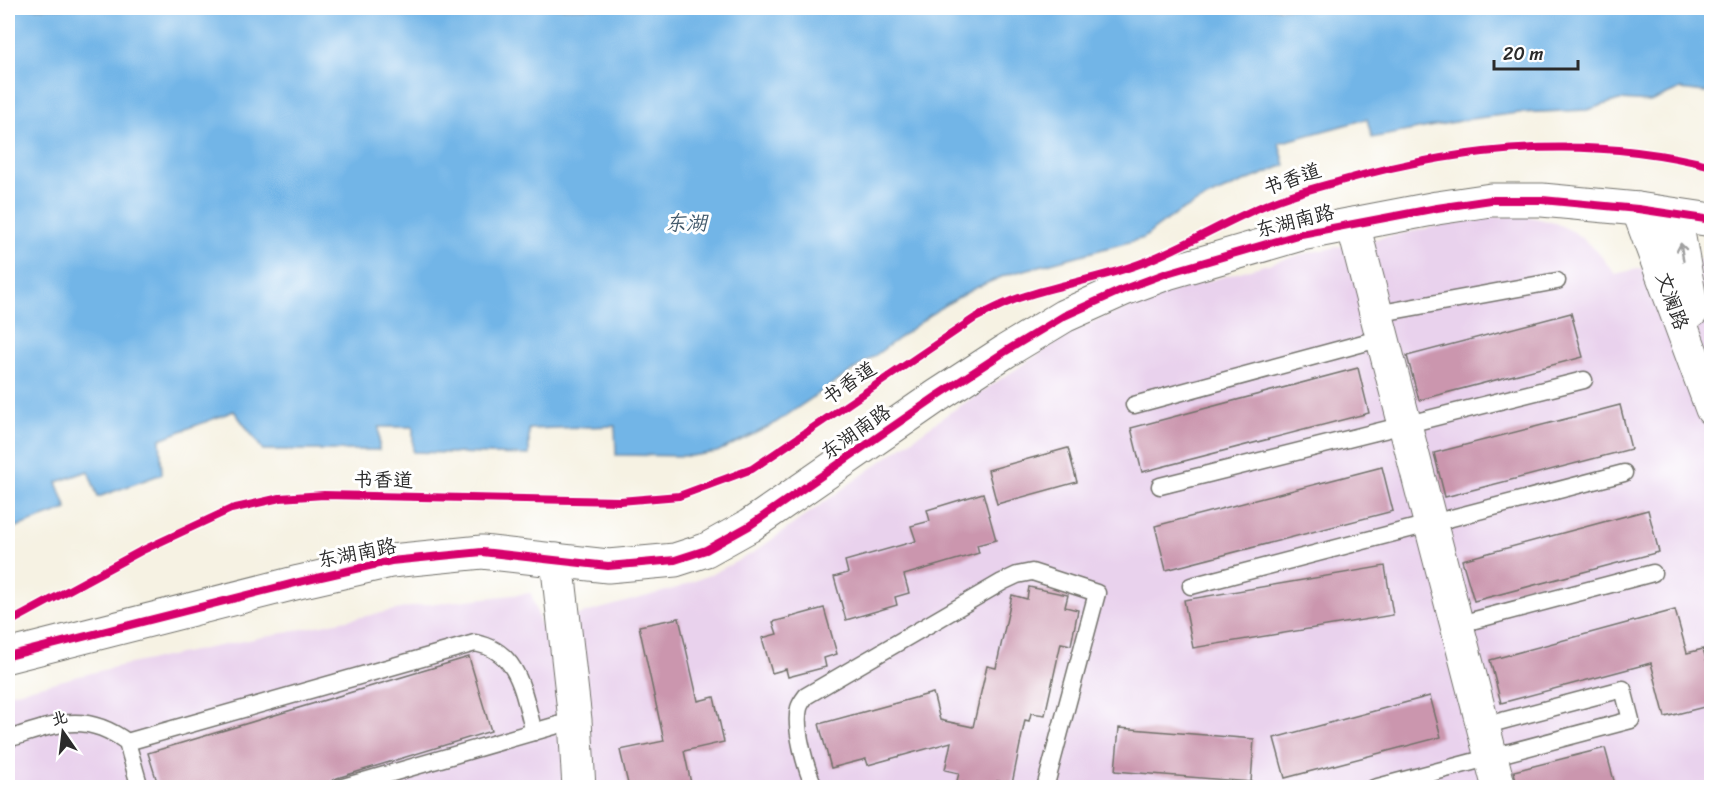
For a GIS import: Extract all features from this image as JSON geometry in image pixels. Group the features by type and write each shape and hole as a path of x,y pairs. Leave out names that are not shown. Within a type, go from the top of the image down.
{"street":[{"name":"东湖南路","path":"8,656 391,561 482,552 608,566 675,560 706,550 749,526 937,396 1005,351 1064,316 1124,289 1167,273 1301,234 1437,208 1491,201 1542,200 1638,209 1712,220"},
{"name":"文澜路","path":"1638,209 1709,401"},
{"name":"文澜路","path":"1675,215 1709,401"},
{"path":"1353,224 1499,788"},
{"path":"557,560 575,720 579,788"}],"lane":[{"path":"1134,405 1379,326 1557,281"},
{"path":"1160,486 1584,380"},
{"path":"1191,586 1624,473"},
{"path":"814,788 797,721 799,707 806,696 1002,582 1017,575 1032,573 1097,593 1045,788"},
{"path":"1456,625 1653,573"},
{"path":"127,742 475,644 496,649 509,661 519,682 534,732"},
{"path":"1374,788 1487,741 1623,689 1631,720 1487,741"},
{"path":"340,788 575,720"},
{"path":"8,739 64,722 83,722 105,728 127,742 140,788"}],"shaded area":[{"path":"1511,216 1531,217 1555,223 1574,232 1597,251 1615,274 1683,259 1711,260 1711,787 8,788 8,694 115,667 420,605 531,593 541,625 677,588 714,573 753,553 949,413 1068,335 1094,321 1173,291 1303,254 1443,225"}],"water":[{"name":"东湖","path":"8,8 1711,8 1711,93 1681,89 1650,102 1619,100 1587,110 1518,113 1470,119 1372,138 1367,119 1279,143 1285,165 1193,205 1159,225 1144,238 1006,275 973,289 940,308 772,425 717,452 691,456 616,455 615,426 529,429 529,455 413,452 413,427 379,427 379,450 263,450 234,411 160,439 162,474 98,497 88,471 57,482 67,509 8,530"}],"building":[{"path":"1571,313 1583,357 1419,400 1407,356"},
{"path":"1358,368 1369,413 1142,472 1131,428"},
{"path":"1620,405 1631,449 1445,497 1434,453"},
{"path":"1068,448 1077,482 997,504 988,470"},
{"path":"1382,467 1393,511 1166,570 1155,526"},
{"path":"983,493 996,540 977,545 979,553 904,575 909,593 895,597 897,605 846,620 834,577 848,573 845,561 916,541 911,526 930,521 927,510"},
{"path":"1648,510 1659,552 1474,601 1462,560"},
{"path":"1385,566 1393,615 1193,648 1184,600"},
{"path":"1029,587 1068,595 1065,607 1078,610 1071,645 1061,643 1045,715 1031,713 1029,721 1025,720 1012,784 997,781 996,788 985,788 957,781 959,773 945,770 951,742 868,765 866,759 831,768 819,724 933,693 940,720 973,727 987,666 996,668 1012,595 1027,599"},
{"path":"824,608 837,654 824,658 826,667 788,677 786,669 772,673 762,638 777,634 773,622"},
{"path":"1675,610 1687,653 1703,649 1712,679 1712,705 1665,717 1651,663 1501,703 1490,660"},
{"path":"679,618 698,701 714,697 724,742 684,751 692,788 629,788 620,750 664,741 639,626"},
{"path":"469,657 491,731 337,778 332,781 330,788 159,788 148,753"},
{"path":"1430,696 1441,737 1285,778 1274,738"},
{"path":"1119,728 1254,739 1251,782 1115,771"},
{"path":"1605,748 1616,788 1517,788 1514,771"}],"cycle path":[{"name":"书香道","path":"8,623 141,551 231,509 280,498 324,495 620,501 679,496 752,469 975,318 999,306 1040,291 1132,267 1270,203 1344,180 1435,159 1481,152 1527,149 1620,150 1666,156 1712,166"},
{"path":"8,656 391,561 482,552 608,566 675,560 706,550 749,526 937,396 1064,316 1124,289 1167,273 1301,234 1491,200 1542,200 1638,209 1712,220"}]}
